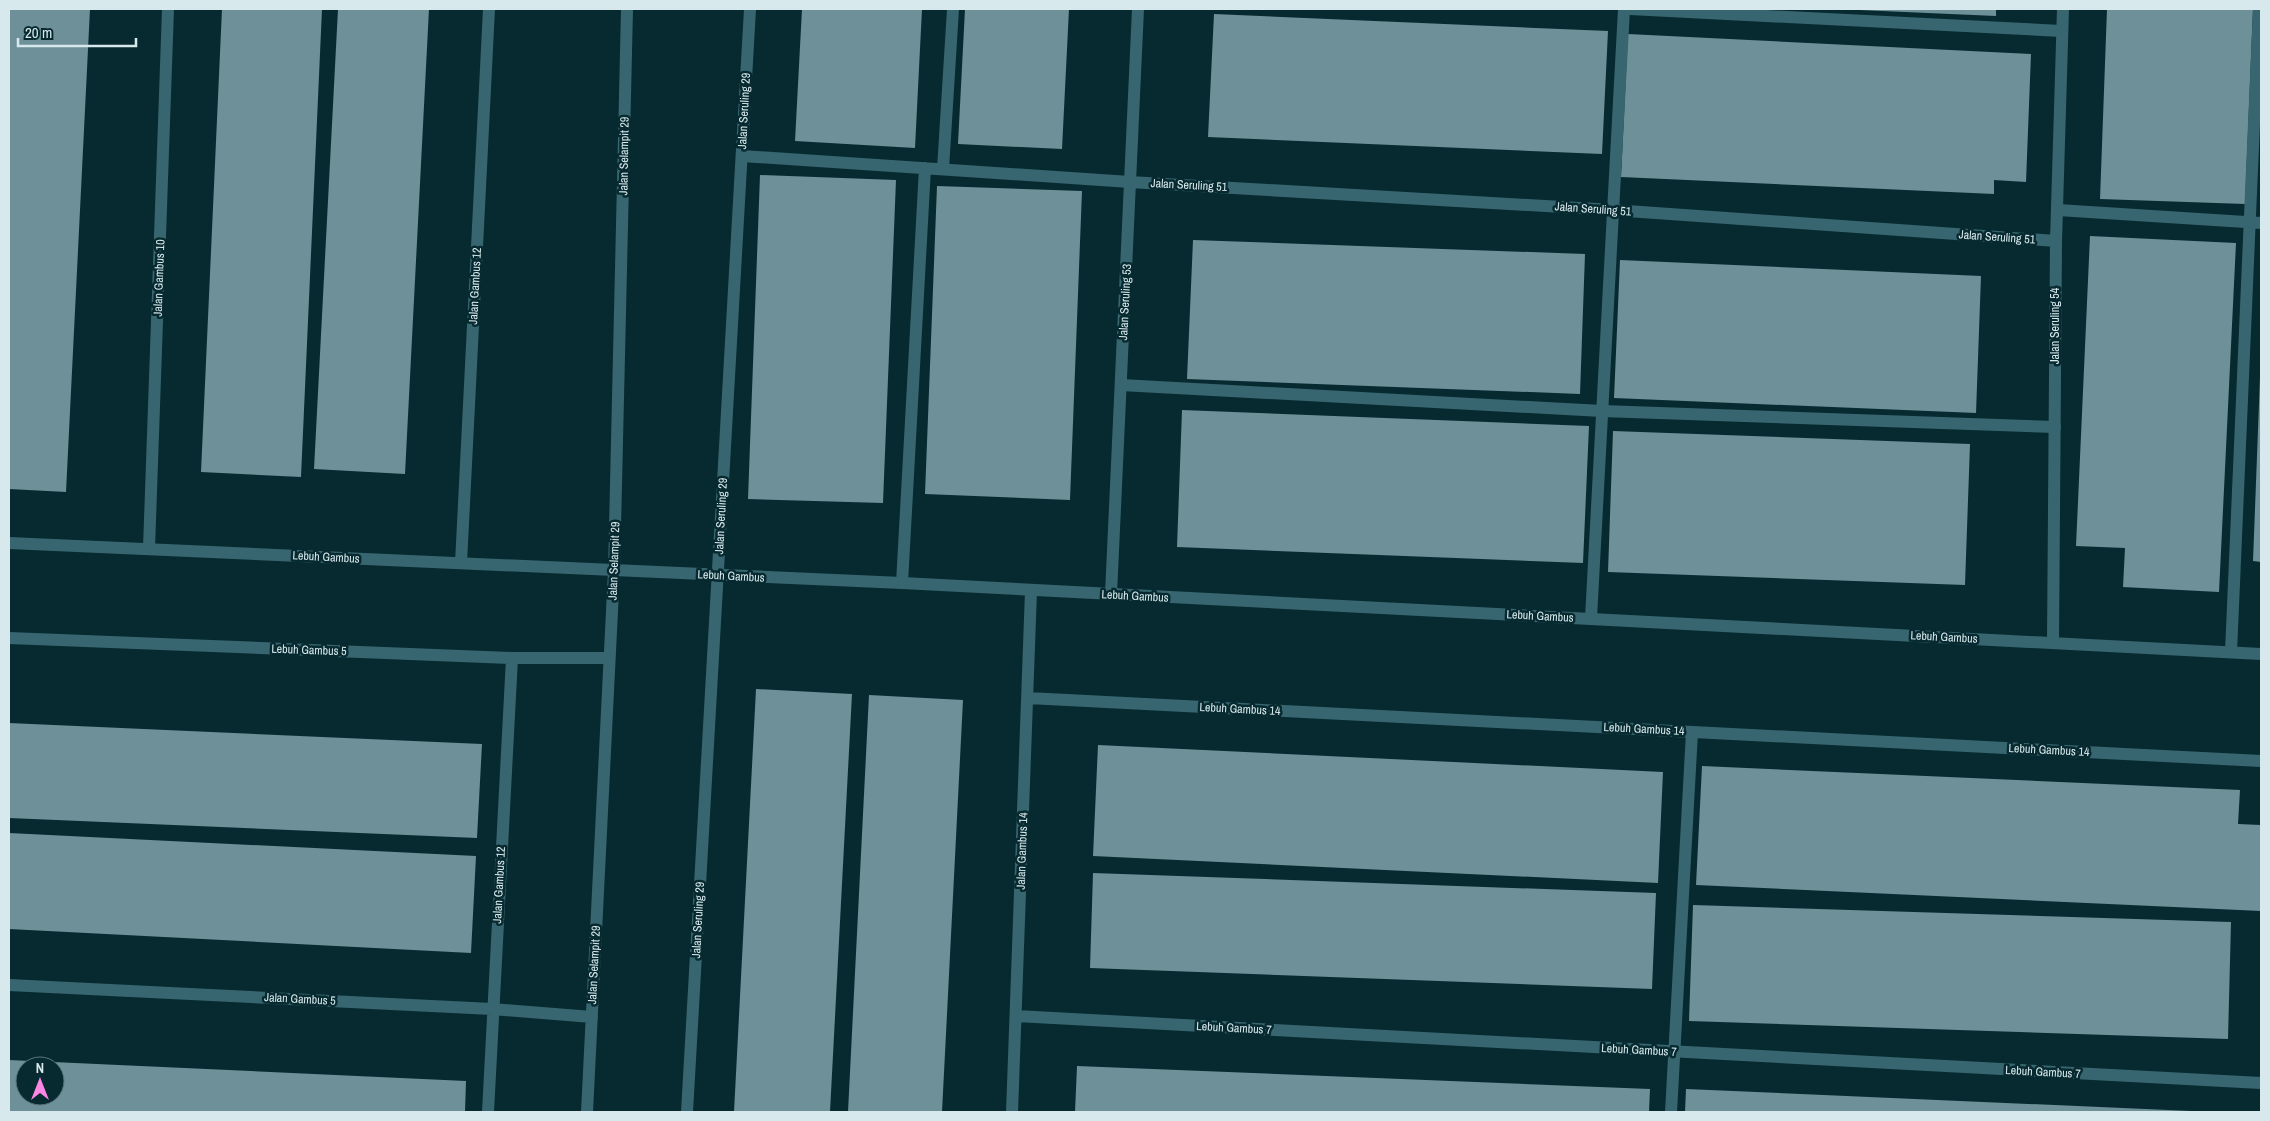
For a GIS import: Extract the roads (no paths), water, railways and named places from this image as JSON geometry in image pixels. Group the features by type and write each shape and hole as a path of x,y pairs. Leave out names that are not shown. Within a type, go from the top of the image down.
{"street":[{"name":"Jalan Gambus 10","path":"149,548 168,9"},
{"name":"Jalan Gambus 12","path":"460,563 489,9"},
{"name":"Jalan Selampit 29","path":"587,1112 614,570 627,9"},
{"name":"Jalan Seruling 29","path":"687,1112 750,9"},
{"path":"943,170 953,9"},
{"name":"Jalan Seruling 53","path":"1111,594 1138,9"},
{"path":"1591,618 1624,9"},
{"path":"1630,9 2062,31"},
{"name":"Jalan Seruling 54","path":"2053,643 2056,241 2062,9"},
{"path":"2231,652 2256,223 2259,9"},
{"name":"Jalan Seruling 51","path":"742,156 1130,182 1613,210 2056,241"},
{"path":"902,583 925,168"},
{"path":"2058,210 2256,223"},
{"path":"1121,385 1602,411 2055,427"},
{"name":"Lebuh Gambus","path":"9,543 902,583 2261,654"},
{"name":"Jalan Gambus 14","path":"1012,1112 1032,590"},
{"name":"Lebuh Gambus 5","path":"9,638 512,658 610,658"},
{"name":"Jalan Gambus 12","path":"488,1112 512,658"},
{"name":"Lebuh Gambus 14","path":"1028,698 2261,761"},
{"path":"1671,1112 1692,732"},
{"name":"Jalan Gambus 5","path":"9,985 492,1009 592,1017"},
{"name":"Lebuh Gambus 7","path":"1016,1016 2261,1083"}]}
